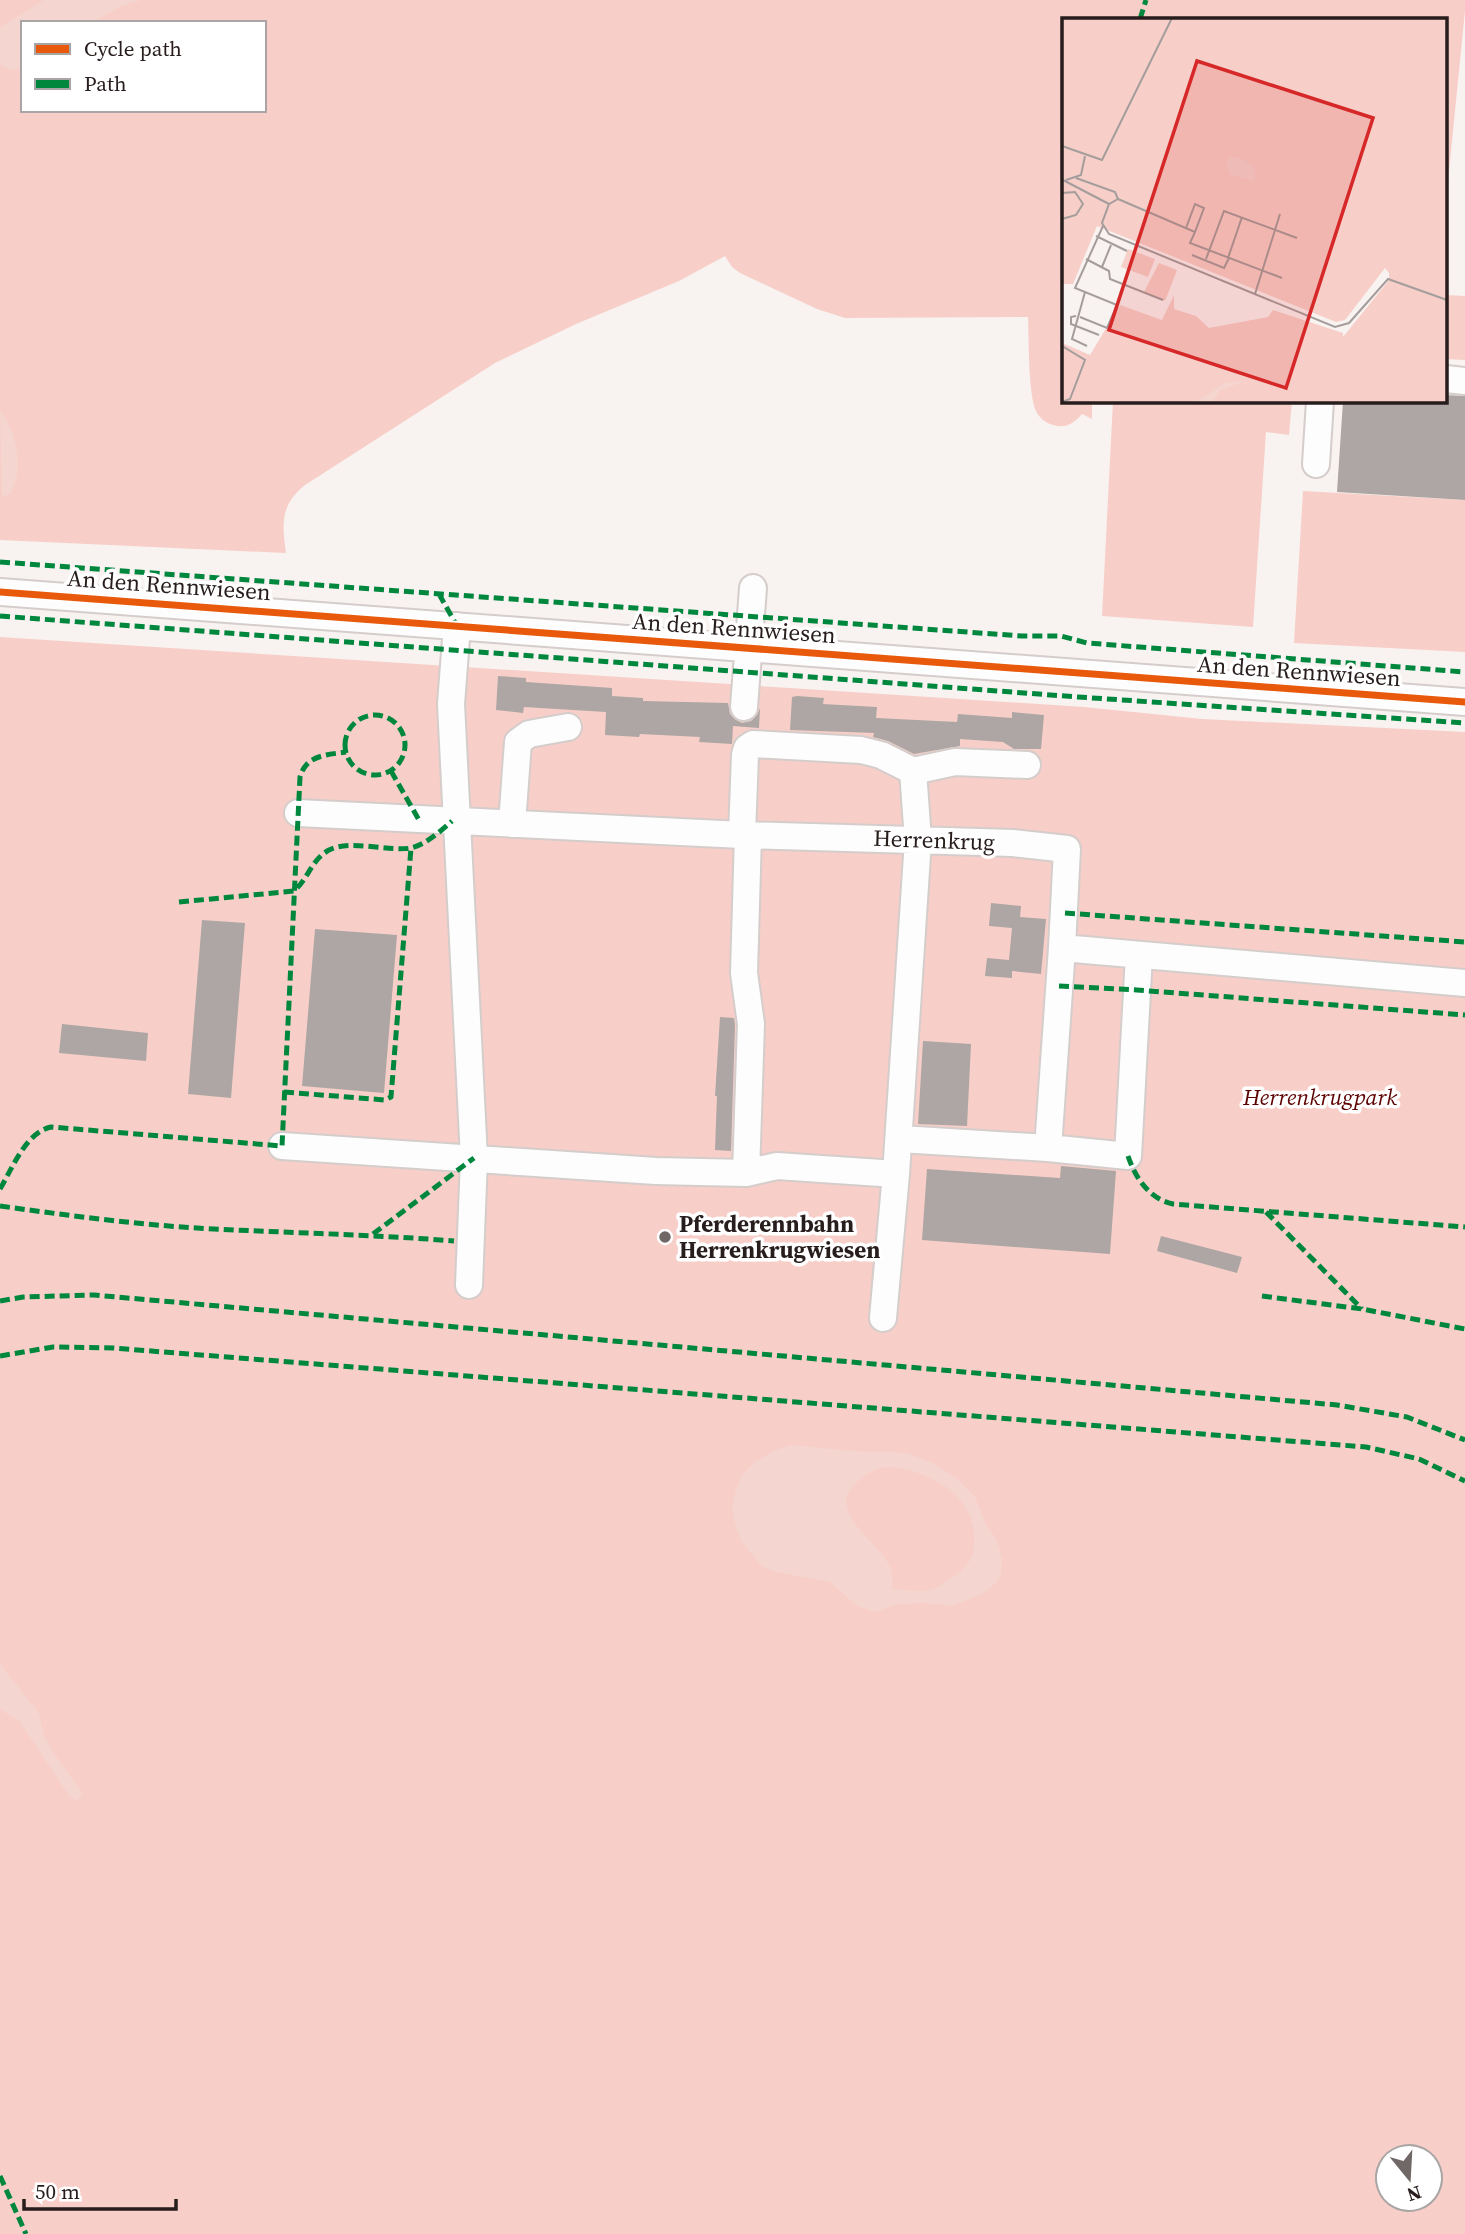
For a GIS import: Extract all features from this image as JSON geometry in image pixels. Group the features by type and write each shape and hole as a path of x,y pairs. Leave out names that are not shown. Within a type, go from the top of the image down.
{"street":[{"path":"1316,464 1320,402"},
{"path":"744,707 753,588"},
{"name":"An den Rennwiesen","path":"0,592 1465,702"},
{"path":"457,626 451,704 474,1158 469,1285"},
{"path":"512,824 518,742 529,734 568,727"},
{"path":"746,1173 751,1024 744,973 747,748 753,744 867,751 888,757 913,771 954,762 1027,765"},
{"path":"883,1318 900,1139 918,840 913,771"},
{"name":"Herrenkrug","path":"298,813 745,835 1013,843 1067,849 1062,948"},
{"path":"1048,1148 1062,948 1465,983"},
{"path":"900,1139 1128,1156 1139,955"},
{"path":"282,1146 608,1169 746,1173 777,1166 896,1174"}],"green space":[{"path":"0,0 1465,0 1448,181 1448,18 1062,18 1062,402 1092,402 1092,419 1082,414 1069,424 1058,426 1045,422 1037,414 1030,379 1028,317 845,318 817,309 740,273 725,256 679,281 576,324 495,363 305,485 287,508 284,524 286,553 0,540"},
{"path":"1448,295 1465,296 1465,360 1448,359"},
{"path":"1113,402 1292,402 1289,435 1266,432 1253,627 1102,616"},
{"path":"1303,491 1465,500 1465,652 1294,643"},
{"name":"Herrenkrugpark","path":"0,637 1084,707 1202,719 1465,732 1465,2234 0,2234"}],"shaded area":[{"path":"44,0 142,0 121,6 95,21 21,21 21,68 13,71 0,64 0,28"},
{"path":"0,411 11,429 18,462 11,493 2,497"},
{"path":"792,1445 907,1453 933,1463 955,1477 975,1497 987,1527 996,1538 1002,1559 997,1582 982,1594 953,1606 898,1604 874,1612 856,1605 830,1582 776,1572 762,1566 741,1541 732,1509 742,1475 755,1462 773,1451","holes":["887,1467 916,1472 943,1485 964,1505 971,1518 974,1532 972,1556 957,1574 929,1590 892,1589 888,1563 855,1524 846,1503 849,1492 868,1474"]},
{"path":"0,1664 39,1713 44,1735 52,1751 81,1791 82,1795 77,1801 70,1797 20,1722 0,1709"}],"building":[{"path":"1448,395 1465,396 1465,500 1337,492 1343,402 1448,402"},
{"path":"498,676 526,678 526,682 612,688 612,696 643,698 643,701 728,703 730,714 742,723 751,721 760,708 759,728 733,726 732,744 699,742 700,737 605,735 606,712 524,707 523,713 496,710"},
{"path":"792,697 824,698 823,704 877,707 876,718 957,722 958,714 1012,718 1012,712 1044,715 1041,749 1014,749 1003,742 960,739 960,746 914,754 873,737 874,733 790,730"},
{"path":"991,903 1021,906 1020,917 1046,919 1041,974 1012,971 1012,978 985,976 987,958 1009,960 1012,928 989,926"},
{"path":"202,920 245,923 231,1098 188,1094"},
{"path":"315,929 397,935 384,1093 302,1086"},
{"path":"720,1017 734,1018 735,1025 731,1151 715,1150"},
{"path":"62,1024 148,1033 146,1061 59,1053"},
{"path":"923,1041 971,1044 967,1126 918,1124"},
{"path":"1061,1166 1116,1171 1110,1254 922,1240 927,1169 1060,1178"},
{"path":"1161,1236 1242,1257 1237,1273 1157,1251"}],"marked path":[{"path":"1140,18 1146,0"},
{"path":"0,562 1022,636 1061,636 1087,643 1465,672"},
{"path":"439,594 457,626"},
{"path":"0,616 1078,697 1465,723"},
{"path":"369,715 381,715 400,728 405,745 403,757 392,770 381,775 369,775 350,762 345,751 345,739 358,720 369,715"},
{"path":"0,1189 27,1144 42,1130 51,1127 282,1146 300,777 312,760 324,755 346,752"},
{"path":"391,771 419,820"},
{"path":"179,902 294,891 318,859 329,850 348,846 411,848 427,841 452,821"},
{"path":"284,1092 385,1100 391,1097 411,848"},
{"path":"1065,913 1465,942"},
{"path":"1059,986 1465,1015"},
{"path":"1128,1156 1144,1186 1157,1197 1173,1204 1465,1227"},
{"path":"373,1234 474,1158"},
{"path":"0,1206 172,1226 454,1241"},
{"path":"1266,1212 1362,1309"},
{"path":"0,1301 23,1297 94,1295 1337,1405 1407,1417 1465,1440"},
{"path":"1262,1296 1362,1309 1465,1329"},
{"path":"0,1356 53,1347 113,1348 1366,1447 1419,1459 1465,1481"},
{"path":"0,2176 26,2234"}],"cycle path":[{"path":"0,592 1465,702"}],"place":[{"name":"Pferderennbahn Herrenkrugwiesen","path":"665,1237"}]}
